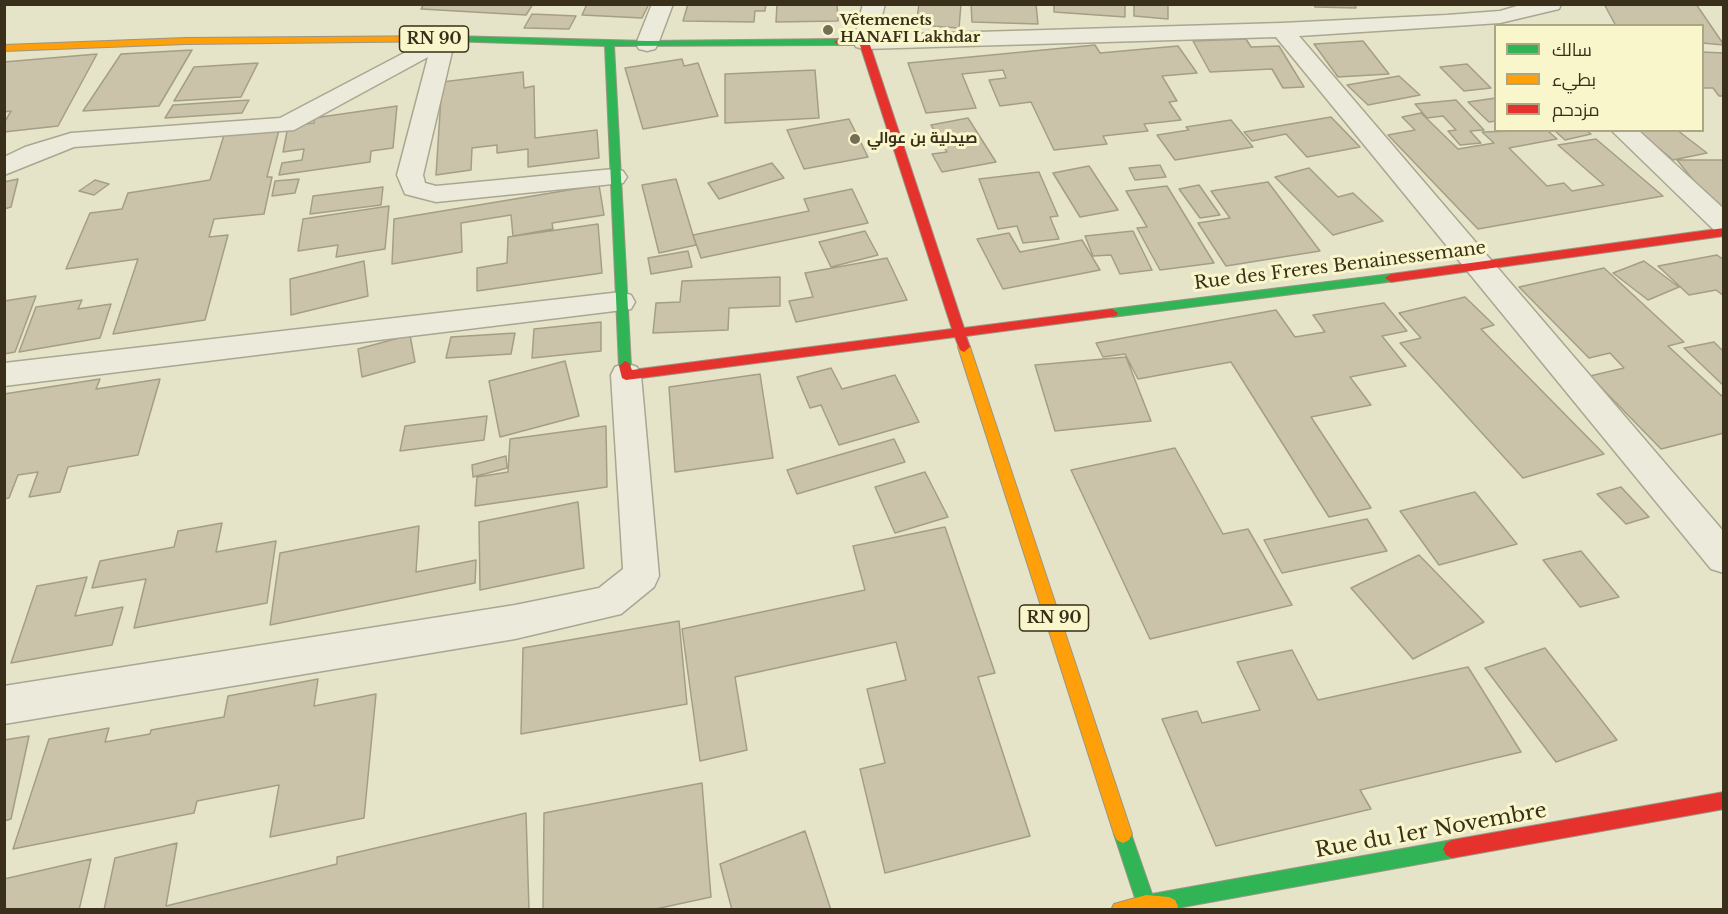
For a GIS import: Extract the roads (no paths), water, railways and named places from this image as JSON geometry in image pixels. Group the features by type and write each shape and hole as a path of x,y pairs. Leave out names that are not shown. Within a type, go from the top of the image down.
{"main road":[{"name":"RN 90","path":"4,48 185,41 444,39 647,44 864,42 961,332 1138,908"},
{"path":"609,43 614,177 626,375"},
{"name":"Rue des Freres Benainessemane","path":"626,375 1480,267 1724,232"},
{"name":"Rue du 1er Novembre","path":"1138,908 1724,800"},
{"path":"1138,908 1208,909"}],"street":[{"path":"647,44 663,4"},
{"path":"864,42 874,4"},
{"name":"RN 90","path":"864,42 1282,30 1500,16 1551,4"},
{"path":"1282,30 1724,558"},
{"path":"4,167 34,152 71,140 285,125 444,39"},
{"path":"444,39 410,175 414,188 436,194 614,177"},
{"path":"1625,132 1724,224"},
{"path":"4,375 621,302"},
{"path":"4,705 515,622 608,602 641,576 626,375"}],"place":[{"name":"Vêtemenets HANAFI Lakhdar","path":"828,30"},
{"name":"صيدلية بن عوالي","path":"855,139"}]}
